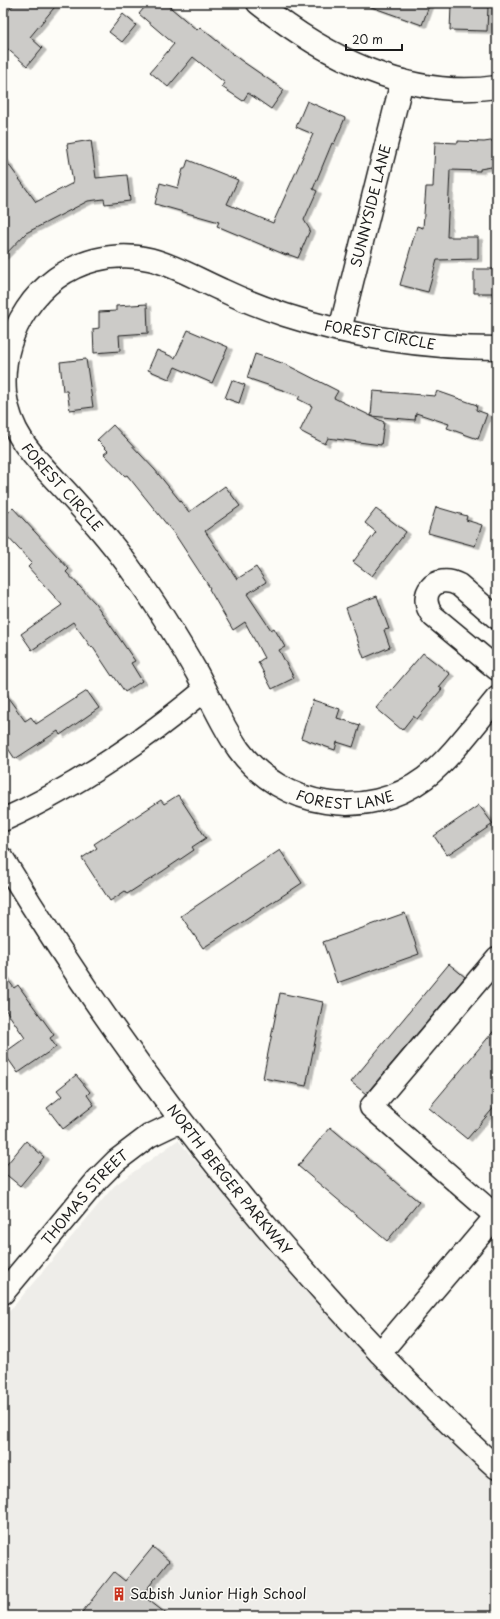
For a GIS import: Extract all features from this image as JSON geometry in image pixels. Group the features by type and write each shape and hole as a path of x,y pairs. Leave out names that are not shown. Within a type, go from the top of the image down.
{"street":[{"path":"258,3 292,29 324,49 359,66 402,81 450,90 472,90 497,87"},
{"name":"SUNNYSIDE LANE","path":"340,330 402,81"},
{"name":"FOREST CIRCLE","path":"206,690 169,625 127,564 90,518 37,462 22,442 11,419 4,388 5,362 11,338 18,320 33,299 56,278 73,268 91,261 122,256 148,258 166,263 254,304 292,317 340,330 372,337 428,345 497,348"},
{"path":"497,618 459,585 452,581 445,580 437,583 427,594 426,602 428,610 433,616 497,669"},
{"path":"3,820 52,796 122,754 159,728 206,690"},
{"name":"FOREST LANE","path":"206,690 234,742 258,770 276,784 297,794 319,801 341,804 369,802 387,798 420,782 438,767 497,698"},
{"name":"NORTH BERGER PARKWAY","path":"3,859 44,926 98,1007 183,1124 272,1234 329,1299 380,1353 427,1401 497,1468"},
{"path":"380,1353 496,1216 372,1107 497,958"},
{"name":"THOMAS STREET","path":"3,1292 98,1179 116,1161 149,1136 174,1124 183,1124"}],"shaded area":[{"path":"178,1140 292,1276 460,1450 497,1482 497,1616 3,1616 3,1319 114,1186"}],"building":[{"path":"15,3 58,3 30,37 42,48 27,66 3,45 3,17"},
{"path":"148,3 165,3 197,30 200,27 239,59 284,90 271,109 248,93 243,101 222,87 225,83 193,57 168,87 150,72 174,44 139,14"},
{"path":"367,3 430,3 422,25 366,5"},
{"path":"451,6 488,7 487,31 450,30"},
{"path":"123,14 136,25 122,42 109,32"},
{"path":"307,101 345,118 334,144 332,143 313,189 317,191 304,220 310,230 298,258 287,254 286,255 217,226 219,222 155,204 160,183 178,188 183,169 185,169 188,160 238,180 227,204 273,223 313,134 296,127"},
{"path":"91,140 96,178 127,175 130,201 105,204 104,199 88,201 26,233 3,257 3,157 36,202 73,183 67,144"},
{"path":"497,140 497,166 480,169 480,171 450,170 447,237 478,237 478,259 437,260 428,292 400,285 417,226 423,228 426,187 433,187 435,142 458,143 458,141 484,142"},
{"path":"474,269 497,269 497,293 474,293"},
{"path":"147,304 148,333 119,335 120,351 94,353 93,329 99,328 99,312 116,311 116,306"},
{"path":"188,330 228,347 212,383 175,367 169,379 148,370 157,350 175,358"},
{"path":"255,354 285,364 338,391 334,398 384,422 381,445 328,438 325,444 300,431 312,406 298,399 300,396 247,378"},
{"path":"86,359 93,407 70,410 67,391 63,391 60,362"},
{"path":"232,380 245,385 239,403 225,398"},
{"path":"373,391 435,396 437,391 477,405 476,410 487,414 478,439 447,428 449,424 416,413 415,420 371,416"},
{"path":"113,425 155,470 189,512 225,486 240,506 205,531 237,579 256,567 266,582 247,594 271,630 274,628 285,647 279,650 294,678 272,689 258,662 264,658 245,622 233,630 209,589 210,588 176,536 127,475 125,476 104,454 108,451 97,440"},
{"path":"436,507 467,516 466,520 482,525 475,546 428,533"},
{"path":"13,508 69,569 66,572 95,603 135,661 131,663 142,681 125,692 73,622 32,650 21,634 62,605 28,567 32,563 3,532 3,517"},
{"path":"376,509 406,532 372,576 353,562 376,532 365,523"},
{"path":"377,596 389,629 384,630 390,647 364,658 346,608"},
{"path":"423,653 450,674 439,687 442,689 417,719 413,716 402,730 376,708"},
{"path":"3,691 25,721 31,717 36,724 87,691 99,708 60,735 58,731 15,759 3,741"},
{"path":"313,700 340,709 337,718 360,725 353,747 337,742 335,750 301,738"},
{"path":"178,795 206,838 192,847 194,850 163,871 127,894 125,891 110,901 82,858 97,848 94,844 161,800 164,804"},
{"path":"479,805 493,824 447,855 434,836"},
{"path":"280,850 302,883 203,948 181,916"},
{"path":"405,913 419,954 337,983 323,942"},
{"path":"449,964 465,977 366,1094 351,1082"},
{"path":"3,973 14,988 18,985 54,1035 50,1038 56,1047 18,1073 4,1053 25,1038 3,1006"},
{"path":"280,993 323,1002 306,1086 263,1078"},
{"path":"497,1027 497,1104 467,1139 429,1108"},
{"path":"76,1075 90,1092 87,1095 94,1105 63,1129 47,1108 62,1096 57,1090"},
{"path":"330,1127 419,1202 387,1241 298,1166"},
{"path":"26,1141 44,1157 20,1186 3,1172 3,1169"},
{"name":"Sabish Junior High School","path":"153,1547 169,1561 142,1595 169,1616 79,1616 114,1572 125,1581"}],"place":[{"name":"Sabish Junior High School","path":"119,1594"}]}
